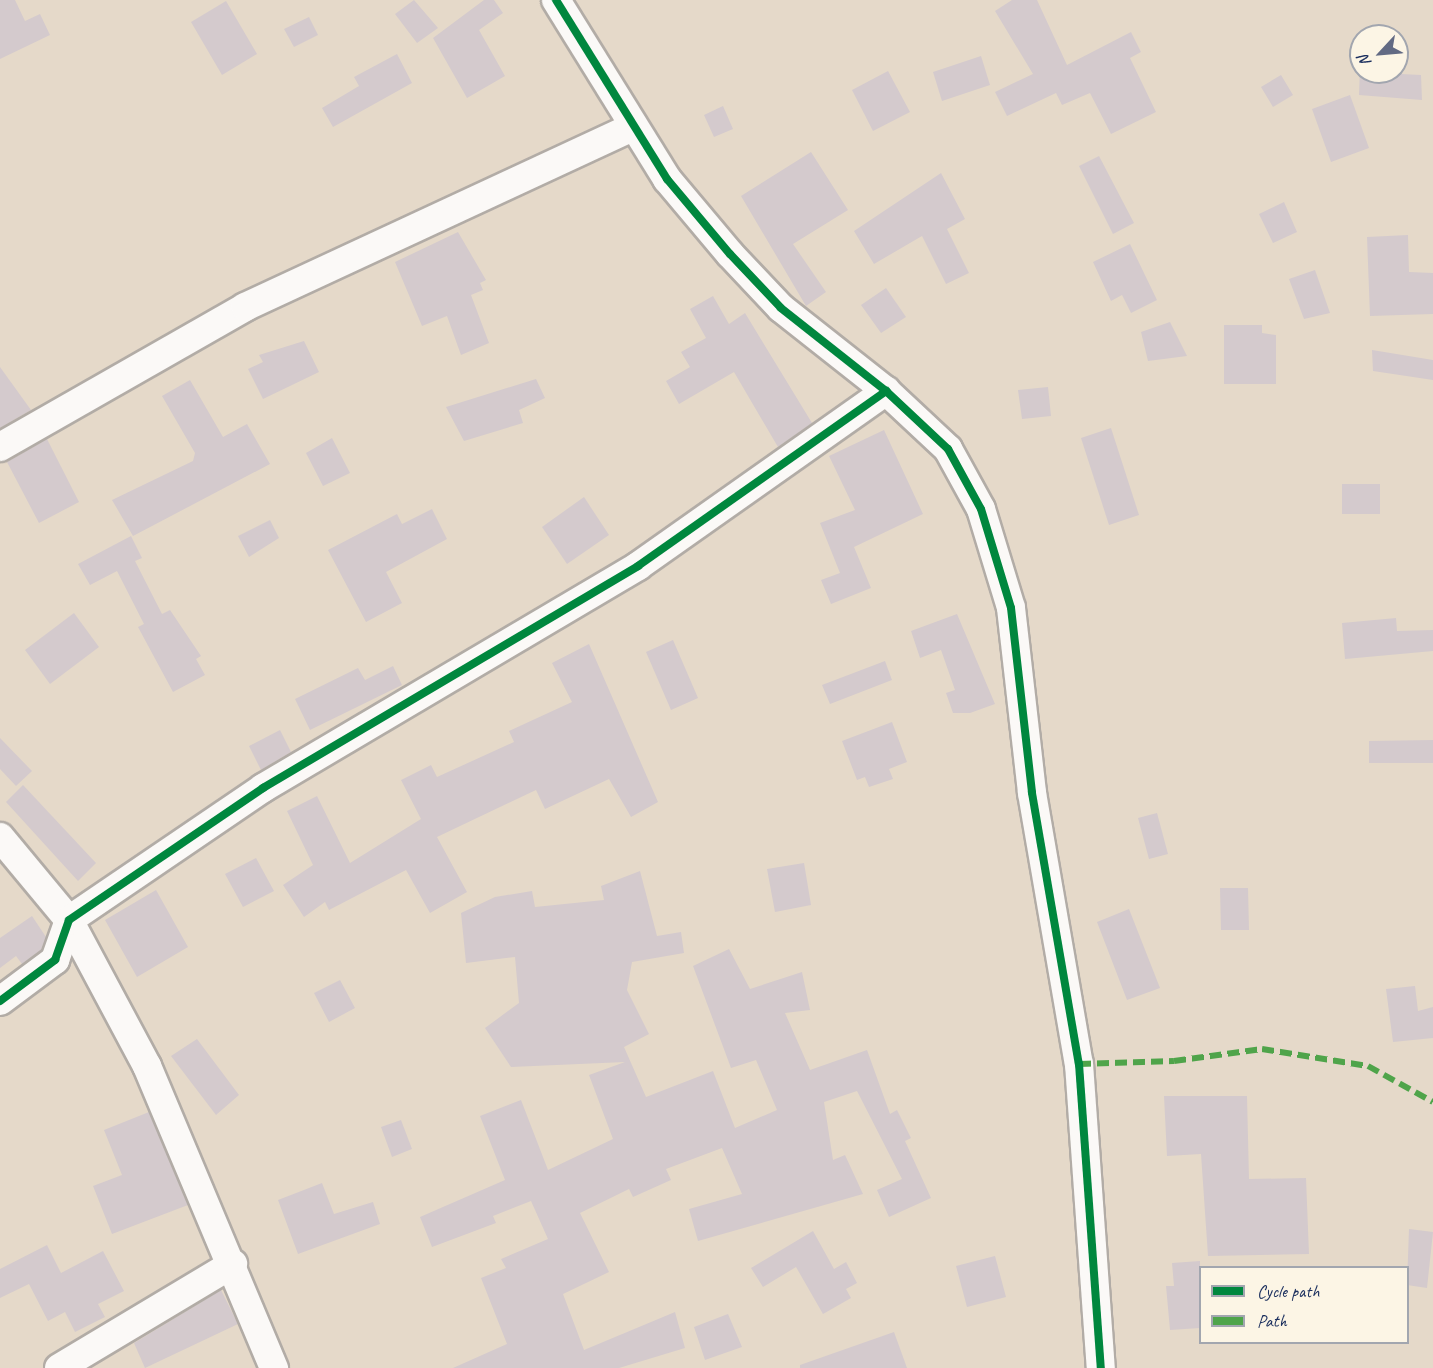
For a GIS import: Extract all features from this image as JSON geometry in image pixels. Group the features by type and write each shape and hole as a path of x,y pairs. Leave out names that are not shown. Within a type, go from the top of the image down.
{"street":[{"path":"556,0 633,127 668,179 744,270 781,308 886,391 948,449 1001,561 1019,664 1032,794 1078,1064 1101,1368"},
{"path":"0,447 245,307 633,127"},
{"path":"0,1001 55,960 69,920 263,788 638,566 886,391"},
{"path":"0,837 69,920 147,1066 233,1264 274,1368"},
{"path":"59,1368 233,1264"}],"building":[{"path":"0,0 15,0 25,21 40,14 50,35 0,59"},
{"path":"414,0 438,28 417,43 395,14"},
{"path":"484,0 494,0 503,13 479,30 505,76 467,98 433,38"},
{"path":"1012,0 1037,0 1067,65 1131,32 1141,52 1130,58 1156,112 1111,134 1090,93 1062,105 1056,93 1007,116 995,92 1033,74 995,11"},
{"path":"226,1 257,54 222,75 191,22"},
{"path":"309,17 318,35 294,47 284,29"},
{"path":"397,54 412,83 333,127 322,108 359,86 354,77"},
{"path":"981,56 990,85 942,101 933,72"},
{"path":"888,71 910,112 873,131 852,90"},
{"path":"1409,74 1421,75 1422,100 1359,95 1359,84 1409,84"},
{"path":"1281,75 1293,95 1273,107 1261,87"},
{"path":"1350,95 1369,148 1331,162 1312,109"},
{"path":"723,106 733,129 714,137 704,115"},
{"path":"811,152 848,210 793,244 826,292 806,306 741,196"},
{"path":"1099,156 1134,223 1113,234 1079,166"},
{"path":"941,173 965,219 947,229 969,273 946,284 922,236 874,264 854,231"},
{"path":"1284,202 1297,232 1273,243 1259,214"},
{"path":"458,232 486,280 480,283 483,290 471,295 489,343 461,355 447,316 422,326 395,262"},
{"path":"1408,235 1409,272 1433,273 1433,314 1370,316 1367,237"},
{"path":"1130,244 1157,300 1131,313 1122,295 1111,301 1093,262"},
{"path":"1315,270 1330,313 1304,319 1289,279"},
{"path":"886,288 906,317 881,333 861,305"},
{"path":"713,296 729,324 745,313 812,423 778,447 734,372 679,404 666,381 690,367 681,352 706,338 690,309"},
{"path":"1170,322 1187,356 1148,361 1141,332"},
{"path":"1224,325 1262,325 1262,333 1276,335 1276,384 1224,384"},
{"path":"304,341 319,372 263,399 248,369 263,362 259,355"},
{"path":"1372,350 1433,360 1433,380 1373,371"},
{"path":"0,367 31,410 0,428"},
{"path":"536,379 545,398 519,410 523,423 464,441 446,407"},
{"path":"190,380 223,437 247,424 270,464 133,536 112,500 193,461 195,453 162,396"},
{"path":"1048,387 1051,416 1022,419 1018,390"},
{"path":"1111,428 1139,515 1109,525 1081,438"},
{"path":"884,430 923,514 854,547 871,588 831,604 821,580 840,573 820,523 855,510 829,456"},
{"path":"332,438 350,473 323,486 306,453"},
{"path":"47,439 79,502 39,523 7,462"},
{"path":"1342,484 1380,484 1380,514 1342,514"},
{"path":"584,497 609,535 567,564 542,527"},
{"path":"432,509 447,539 386,572 402,603 366,622 328,550 397,514 402,524"},
{"path":"270,520 279,538 249,557 238,536"},
{"path":"131,536 142,558 135,561 162,614 170,610 201,656 196,659 205,675 173,692 138,627 144,624 117,571 90,585 78,564"},
{"path":"74,613 99,647 50,684 25,650"},
{"path":"957,614 995,704 970,713 953,713 946,693 955,690 941,650 920,658 911,631"},
{"path":"1396,618 1397,631 1433,630 1433,651 1345,659 1342,623"},
{"path":"673,640 698,698 671,710 646,652"},
{"path":"589,644 658,802 631,817 609,779 545,809 536,790 437,837 467,892 430,913 406,870 329,910 325,902 304,917 283,885 313,865 287,811 317,796 350,863 421,819 401,780 431,765 437,777 514,742 509,731 572,702 552,663"},
{"path":"885,661 892,680 830,704 822,685"},
{"path":"393,666 402,685 310,730 295,699 358,668 365,680"},
{"path":"892,722 907,762 889,769 893,779 869,787 865,777 857,780 842,741"},
{"path":"280,730 291,752 261,770 249,746"},
{"path":"0,738 32,771 16,786 0,769"},
{"path":"1433,740 1433,763 1369,763 1369,741"},
{"path":"23,785 96,863 78,881 6,802"},
{"path":"1157,813 1168,854 1149,859 1138,818"},
{"path":"256,858 274,891 243,907 225,874"},
{"path":"804,863 811,905 775,912 767,869"},
{"path":"640,871 657,936 681,932 684,953 632,962 627,990 649,1034 624,1047 646,1097 713,1071 735,1128 777,1110 756,1060 731,1068 693,966 729,949 750,989 802,972 810,1010 785,1013 810,1070 867,1050 890,1114 897,1110 911,1138 905,1141 931,1198 889,1217 877,1190 902,1179 857,1091 824,1102 833,1160 845,1155 863,1194 698,1241 689,1209 742,1194 722,1148 666,1169 671,1180 633,1197 629,1189 580,1213 609,1272 563,1294 584,1350 675,1312 685,1348 619,1368 453,1368 507,1344 481,1278 506,1268 501,1259 548,1239 531,1201 493,1216 496,1223 432,1247 420,1217 505,1180 480,1116 521,1100 548,1170 613,1139 589,1075 625,1062 511,1067 485,1028 519,1003 515,957 466,963 461,913 495,897 532,891 535,907 604,900 601,886"},
{"path":"1220,888 1248,888 1249,930 1221,930"},
{"path":"156,890 188,947 137,977 105,920"},
{"path":"1129,909 1160,988 1127,1000 1097,922"},
{"path":"32,916 46,937 41,950 22,964 16,956 0,968 0,938"},
{"path":"340,980 355,1008 329,1022 314,993"},
{"path":"1415,986 1418,1011 1433,1007 1433,1038 1393,1042 1386,989"},
{"path":"197,1039 239,1095 216,1115 171,1056"},
{"path":"1164,1096 1247,1096 1249,1179 1306,1178 1309,1254 1208,1256 1201,1154 1167,1156"},
{"path":"149,1112 188,1205 112,1234 93,1186 122,1175 104,1130"},
{"path":"401,1120 412,1149 392,1157 381,1127"},
{"path":"322,1183 334,1214 373,1202 380,1224 298,1254 278,1200"},
{"path":"1409,1229 1433,1232 1427,1288 1409,1285"},
{"path":"813,1231 834,1269 846,1262 857,1283 846,1289 851,1298 823,1314 796,1267 763,1287 751,1268"},
{"path":"47,1245 61,1273 103,1251 124,1291 98,1304 105,1317 75,1332 65,1312 48,1321 29,1284 0,1298 0,1269"},
{"path":"995,1256 1006,1297 967,1307 956,1266"},
{"path":"1200,1261 1199,1328 1170,1330 1166,1286 1174,1286 1172,1263"},
{"path":"221,1290 238,1324 145,1368 134,1343"},
{"path":"728,1314 742,1347 705,1360 694,1327"},
{"path":"894,1332 907,1368 800,1368 800,1365"}],"marked path":[{"path":"1079,1064 1174,1061 1262,1049 1368,1066 1433,1102"}],"cycle path":[{"path":"556,0 667,179 730,254 781,308 886,391 948,449 981,509 1011,608 1032,793 1079,1064 1101,1368"},
{"path":"0,1001 55,960 69,920 263,788 638,566 886,391"}]}
